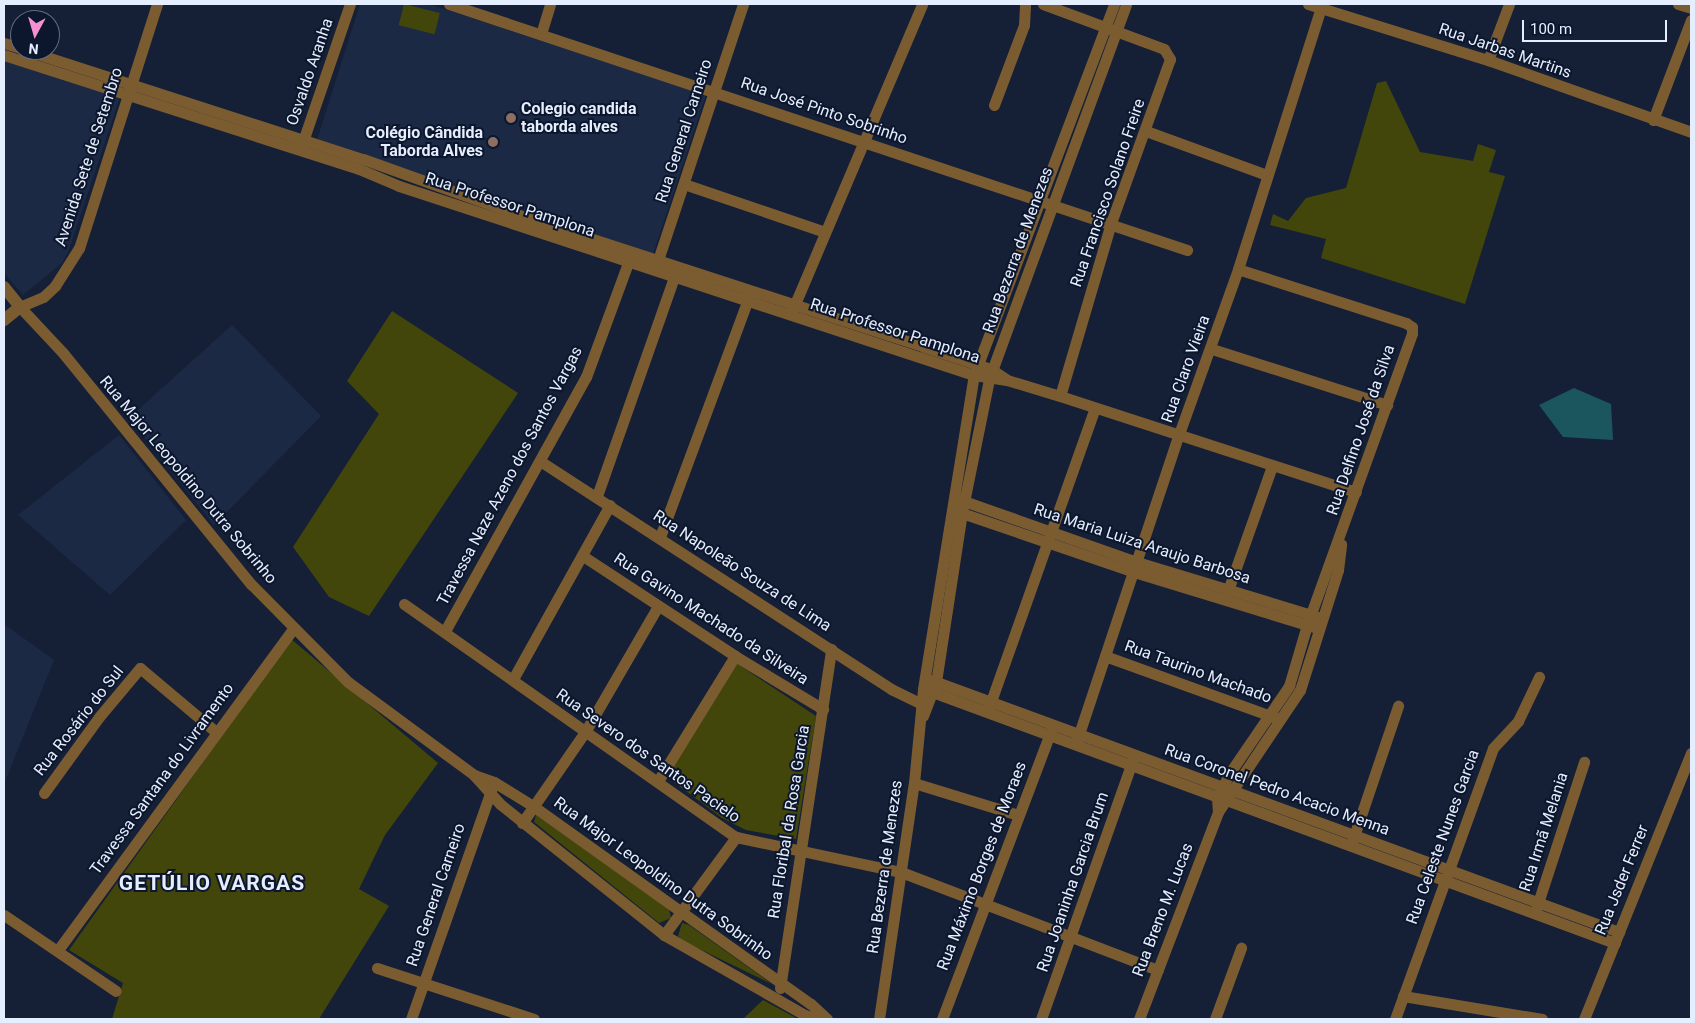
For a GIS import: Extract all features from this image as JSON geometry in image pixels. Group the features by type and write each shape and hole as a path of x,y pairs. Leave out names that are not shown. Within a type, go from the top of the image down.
{"street":[{"name":"Avenida Sete de Setembro","path":"4,320 20,307 43,297 55,286 79,248 157,4"},
{"name":"Osvaldo Aranha","path":"302,145 350,4"},
{"name":"Rua José Pinto Sobrinho","path":"449,4 715,90 864,143 1046,201 1187,250"},
{"path":"541,34 550,4"},
{"name":"Rua General Carneiro","path":"657,264 742,4"},
{"path":"792,309 922,4"},
{"path":"994,104 1024,25 1026,4"},
{"path":"1043,4 1112,28"},
{"name":"Rua Bezerra de Menezes","path":"1112,28 1114,4"},
{"name":"Rua Bezerra de Menezes","path":"879,1019 922,718 949,597 967,419 976,370 994,321 1046,201 1112,28 1126,4"},
{"name":"Rua Jarbas Martins","path":"1308,4 1322,6 1488,60 1652,120 1691,132"},
{"path":"1488,60 1509,4"},
{"path":"1678,4 1691,8"},
{"name":"Rua Claro Vieira","path":"1078,738 1179,434 1212,349 1322,6"},
{"path":"1652,120 1691,20"},
{"name":"Rua Francisco Solano Freire","path":"1060,396 1111,223 1146,131 1170,59 1164,50 1112,28"},
{"name":"Rua Professor Pamplona","path":"38,60 128,90 231,130 302,145"},
{"name":"Rua Professor Pamplona","path":"128,90 234,119 302,145 361,164 399,186 524,222 676,270 976,370 1356,492"},
{"path":"231,130 234,119"},
{"path":"1146,131 1267,175"},
{"path":"684,184 825,232"},
{"name":"Rua Bezerra de Menezes","path":"929,685 937,596 958,505 980,422 990,374 1046,201"},
{"name":"Travessa Naze Azeno dos Santos Vargas","path":"445,631 586,377 630,256"},
{"name":"Rua Delfino José da Silva","path":"1224,795 1243,761 1274,717 1289,686 1315,622 1356,492 1412,333 1412,327 1406,323 1238,269"},
{"path":"597,496 676,270"},
{"name":"Rua Major Leopoldino Dutra Sobrinho","path":"4,288 64,353 221,549 294,628 348,682 474,775 489,794 522,823 664,935 777,999 819,1019"},
{"path":"660,537 750,295"},
{"path":"994,321 1007,326"},
{"path":"1212,349 1387,405"},
{"path":"989,706 1095,408"},
{"path":"967,419 980,422"},
{"name":"Rua Napoleão Souza de Lima","path":"540,461 597,496 831,649 925,706"},
{"path":"1227,595 1272,466"},
{"path":"513,679 610,505"},
{"name":"Rua Maria Luiza Araujo Barbosa","path":"958,505 1136,567 1315,622"},
{"name":"Rua Gavino Machado da Silveira","path":"583,556 735,656 823,709"},
{"path":"937,596 949,597"},
{"name":"Rua Severo dos Santos Pacielo","path":"404,604 736,837 803,849 901,872 1158,970"},
{"path":"522,823 585,732 658,606"},
{"name":"Travessa Santana do Livramento","path":"58,950 294,628"},
{"name":"Rua Floribal da Rosa Garcia","path":"777,999 803,849 831,649"},
{"path":"658,781 735,656"},
{"name":"Rua Taurino Machado","path":"1105,656 1274,717"},
{"name":"Rua Rosário do Sul","path":"44,793 99,717 140,668 216,732"},
{"name":"Rua Celeste Nunes Garcia","path":"1395,1019 1445,874 1492,748 1518,720 1539,677"},
{"name":"Rua Coronel Pedro Acacio Menna","path":"929,685 1078,738 1132,761 1283,817 1493,890 1536,907 1614,943"},
{"path":"1352,841 1398,706"},
{"name":"Rua Máximo Borges de Moraes","path":"942,1019 1052,729"},
{"name":"Rua Jsder Ferrer","path":"1584,1019 1691,753"},
{"name":"Rua Joaninha Garcia Brum","path":"1041,1019 1132,761"},
{"name":"Rua Irmã Melania","path":"1536,907 1584,762"},
{"name":"Rua Major Leopoldino Dutra Sobrinho","path":"474,775 494,782 533,806 781,983 826,1019"},
{"name":"Rua General Carneiro","path":"411,1019 422,982 494,782"},
{"path":"914,783 1018,815"},
{"name":"Rua Breno M. Lucas","path":"1139,1019 1224,795"},
{"path":"664,935 736,837"},
{"name":"Rua Coronel Pedro Acacio Menna","path":"1536,907 1619,932"},
{"path":"4,915 116,991"},
{"path":"1215,1019 1241,948"},
{"path":"377,968 534,1019"},
{"path":"1404,996 1542,1019"}],"shaded area":[{"name":"Colegio candida taborda alves","path":"360,4 429,4 706,95 653,254 317,140"},
{"path":"4,59 120,97 69,250 62,263 23,295 4,273"},
{"path":"232,325 321,416 214,525 129,418"},
{"path":"1574,388 1611,404 1613,440 1563,437 1539,405"},
{"path":"119,435 186,520 110,595 18,515"},
{"path":"4,624 54,660 4,784"}],"green space":[{"path":"404,4 440,13 435,34 399,25"},
{"path":"1386,81 1420,152 1473,161 1478,144 1496,150 1489,172 1505,176 1465,304 1321,258 1326,239 1270,225 1273,214 1288,221 1306,198 1346,188 1377,83"},
{"path":"392,311 518,393 369,616 329,597 293,547 379,414 347,381"},
{"path":"291,639 438,763 385,835 359,889 389,906 319,1019 112,1019 123,983 69,950"},
{"path":"736,663 816,716 796,839 746,830 722,818 667,777"},
{"path":"536,815 669,909 671,918 659,923 534,822"},
{"path":"682,923 689,925 772,984 683,941 678,936"},
{"path":"763,1000 798,1019 743,1019"}],"place":[{"name":"Colegio candida taborda alves","path":"511,118"},
{"name":"Colégio Cândida Taborda Alves","path":"493,142"}],"district":[{"name":"GETÚLIO VARGAS","path":"212,883"}]}
